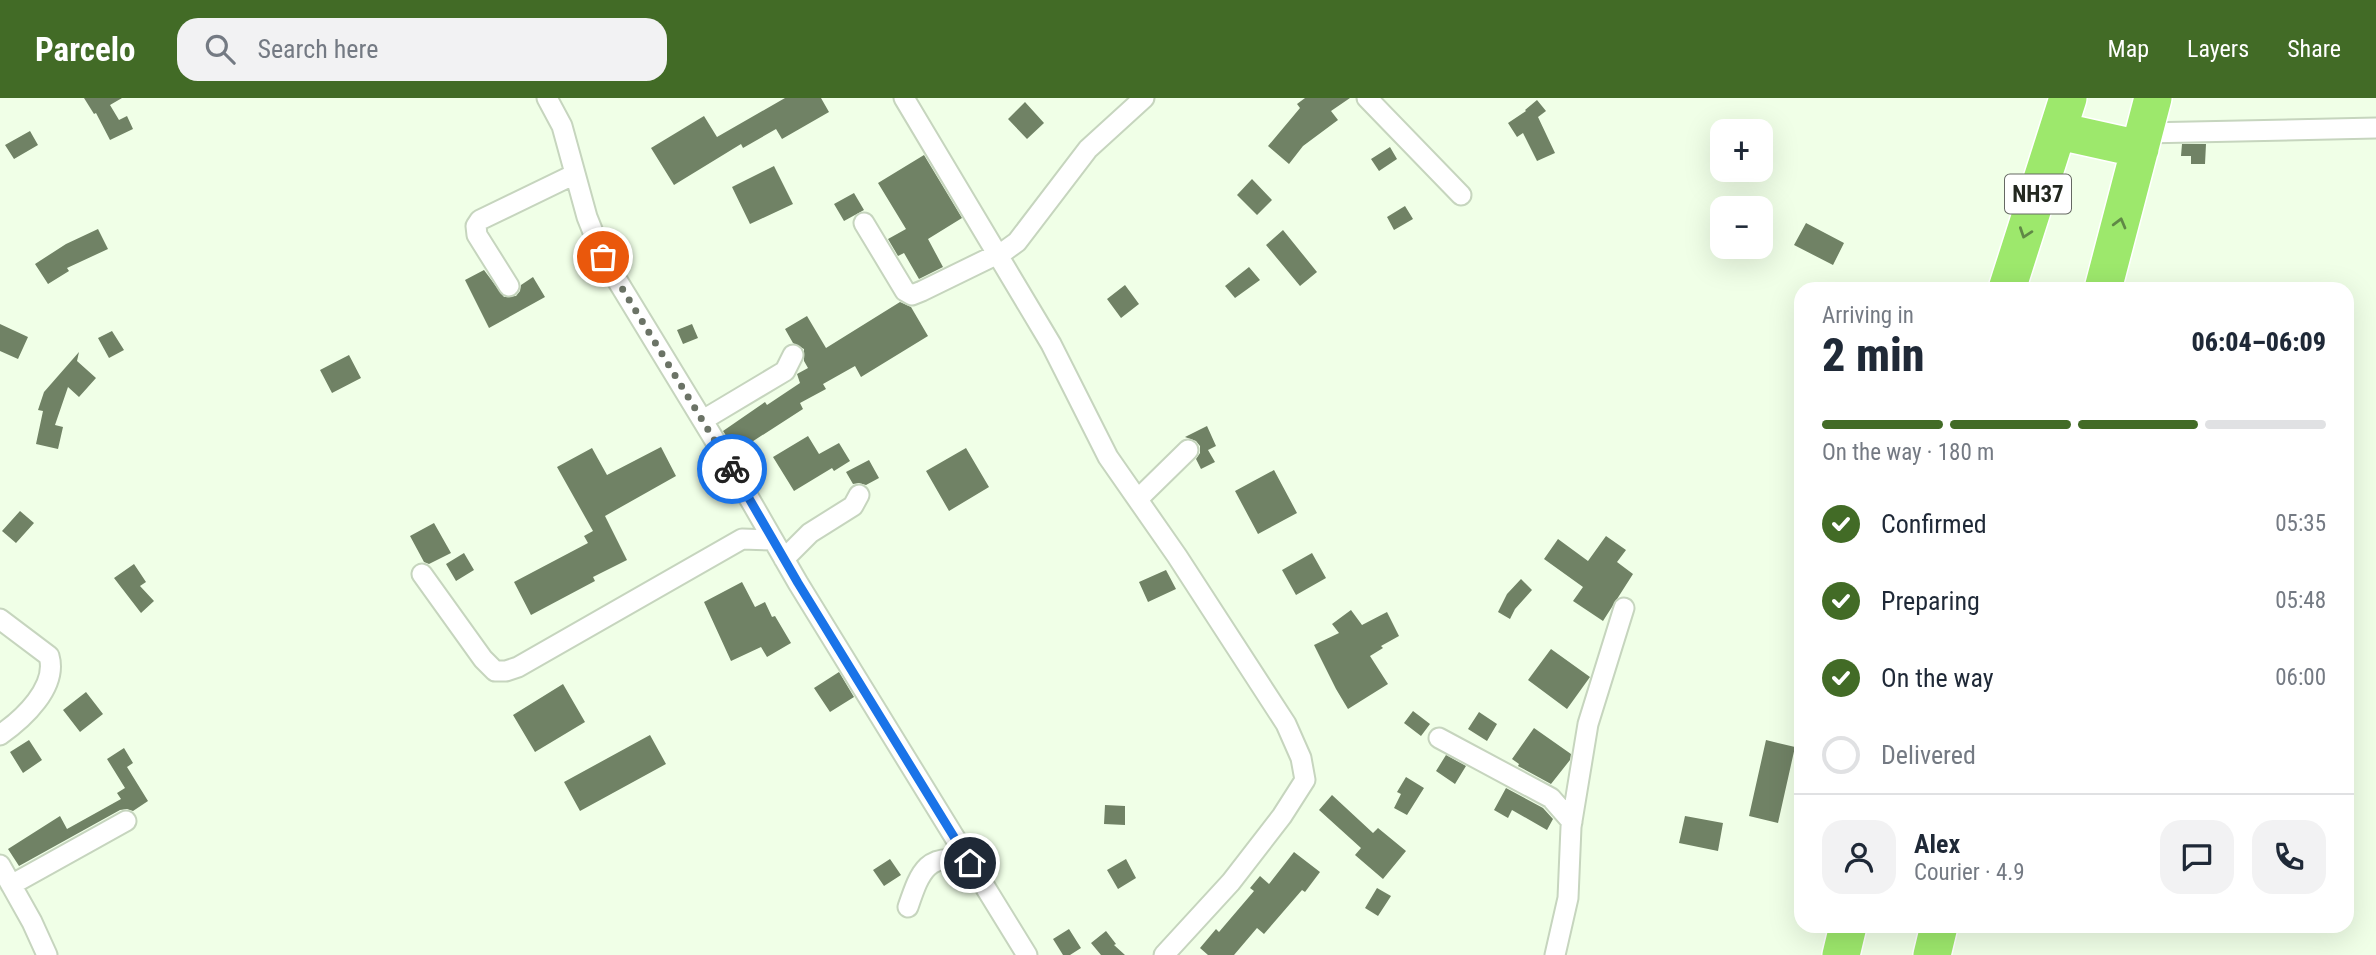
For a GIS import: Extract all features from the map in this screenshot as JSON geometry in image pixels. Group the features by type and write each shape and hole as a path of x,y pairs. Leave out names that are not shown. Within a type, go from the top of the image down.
{"highway":[{"path":"2064,115 2146,126 2105,282"},
{"name":"NH37","path":"2009,282 2064,115"},
{"path":"1841,955 1846,933"},
{"path":"1932,955 1937,933"}],"street":[{"path":"547,98 562,126 587,217 603,257 1027,955"},
{"path":"904,98 1051,344 1108,457 1286,724 1301,758 1305,780 1282,816 1231,882 1164,955"},
{"path":"864,223 905,291 912,295 1006,250 1017,242 1088,149 1144,98"},
{"path":"1367,98 1461,195"},
{"path":"2146,126 2376,128"},
{"path":"509,286 477,235 476,226 480,220 575,174"},
{"path":"703,420 785,371 793,355"},
{"path":"1138,499 1188,450"},
{"path":"784,559 810,533 853,506 859,495"},
{"path":"422,574 483,659 495,671 506,671 519,667 742,539 773,540"},
{"path":"1555,955 1568,898 1572,822 1588,724 1624,608"},
{"path":"0,619 49,656 52,666 38,699 24,716 0,735"},
{"path":"1439,738 1551,797 1572,822"},
{"path":"11,885 126,821"},
{"path":"908,907 920,874 932,862 950,857 970,863"},
{"path":"0,865 47,955"}],"building":[{"path":"84,98 122,98 110,105 119,120 127,116 133,129 110,140 96,113 94,114"},
{"path":"785,98 821,98 829,112 782,139 776,129 743,148 741,144 674,185 651,148 704,116 717,137"},
{"path":"1305,98 1350,98 1331,111 1338,120 1303,146 1289,164 1268,146 1300,108 1297,104"},
{"path":"1537,100 1546,111 1538,117 1555,153 1537,161 1523,133 1517,137 1508,123"},
{"path":"1025,102 1044,123 1027,139 1008,119"},
{"path":"30,131 38,145 14,159 5,145"},
{"path":"2182,144 2206,144 2205,164 2191,164 2191,156 2181,156"},
{"path":"1390,147 1397,159 1379,171 1371,159"},
{"path":"924,155 962,218 928,239 943,267 919,279 904,253 898,256 888,239 906,229 878,183"},
{"path":"774,166 793,204 750,224 732,187"},
{"path":"1252,179 1272,200 1257,215 1237,195"},
{"path":"854,193 864,210 844,221 834,204"},
{"path":"1405,206 1413,219 1394,230 1387,217"},
{"path":"1806,223 1844,243 1833,265 1794,245"},
{"path":"98,229 108,249 67,268 69,271 48,284 35,264 66,244"},
{"path":"1283,230 1317,272 1300,286 1266,245"},
{"path":"1249,267 1260,280 1235,298 1225,286"},
{"path":"484,270 504,297 516,296 521,285 533,277 545,297 489,328 465,280"},
{"path":"1125,285 1139,304 1121,318 1107,299"},
{"path":"900,302 911,307 928,336 861,377 855,366 823,384 826,389 800,403 803,409 744,447 739,440 732,445 723,431 765,402 767,405 800,383 797,374 808,368 804,361 804,349 793,343 785,329 807,316 826,348"},
{"path":"0,324 28,337 18,359 0,351"},
{"path":"692,324 698,338 683,344 677,330"},
{"path":"112,331 124,350 109,358 98,338"},
{"path":"79,352 77,361 96,378 79,397 68,387 55,425 63,427 58,449 36,444 43,411 38,410 44,392"},
{"path":"349,355 361,378 332,393 320,370"},
{"path":"1207,426 1216,446 1208,450 1215,462 1201,469 1196,459 1200,446 1196,441 1185,437"},
{"path":"808,436 819,454 839,443 850,461 834,471 832,468 794,491 773,457"},
{"path":"661,447 676,476 605,516 627,560 593,577 595,581 531,615 514,582 588,543 584,536 593,531 557,467 592,448 607,475"},
{"path":"966,448 989,487 949,511 926,471"},
{"path":"869,460 879,478 866,485 853,484 846,472"},
{"path":"1274,470 1297,513 1258,534 1235,491"},
{"path":"20,511 34,523 16,543 2,531"},
{"path":"434,523 451,553 429,564 424,562 410,536"},
{"path":"1606,536 1626,550 1617,562 1633,574 1603,621 1573,601 1583,587 1544,559 1558,539 1588,561"},
{"path":"464,553 474,570 456,581 446,564"},
{"path":"1312,553 1326,578 1296,595 1282,570"},
{"path":"134,564 146,582 140,586 154,601 141,613 114,578"},
{"path":"1166,570 1176,589 1148,602 1139,582"},
{"path":"1521,579 1532,590 1510,619 1498,612 1507,594"},
{"path":"742,582 755,607 765,602 772,617 775,616 791,643 767,657 761,647 731,661 704,602"},
{"path":"1351,610 1362,625 1387,612 1399,636 1370,656 1388,684 1348,709 1314,645 1339,633 1332,624"},
{"path":"1551,649 1590,677 1567,709 1528,680"},
{"path":"839,672 854,697 830,712 814,688"},
{"path":"563,684 585,722 535,752 513,715"},
{"path":"86,692 103,714 80,732 63,710"},
{"path":"1413,711 1430,724 1421,736 1404,723"},
{"path":"1479,712 1497,724 1487,741 1468,729"},
{"path":"1534,728 1571,754 1570,760 1551,784 1518,766 1512,759"},
{"path":"650,735 666,764 580,811 564,782"},
{"path":"29,740 42,760 23,773 10,752"},
{"path":"1766,740 1794,747 1778,823 1749,816"},
{"path":"124,748 133,763 127,767 148,801 133,811 120,810 19,866 8,849 60,816 67,829 121,799 117,793 125,788 107,759"},
{"path":"1446,755 1466,766 1455,784 1436,771"},
{"path":"1406,777 1424,788 1407,815 1394,808 1401,794 1397,792"},
{"path":"1506,788 1543,808 1553,819 1547,830 1512,810 1508,818 1494,810"},
{"path":"1332,795 1373,833 1378,828 1406,851 1383,879 1355,855 1361,848 1319,810"},
{"path":"1105,805 1125,806 1125,825 1104,824"},
{"path":"1685,816 1723,823 1718,851 1679,843"},
{"path":"1294,852 1320,872 1305,892 1302,890 1264,934 1257,928 1234,955 1208,955 1200,948 1216,929 1219,932 1254,891 1250,888 1260,876 1269,884"},
{"path":"890,859 901,875 884,886 873,870"},
{"path":"1126,859 1136,878 1118,889 1107,870"},
{"path":"1377,888 1391,896 1378,916 1365,908"},
{"path":"1069,929 1081,948 1070,955 1063,955 1053,939"},
{"path":"1106,931 1116,944 1114,945 1125,955 1101,955 1091,943"}],"way so far":[{"path":"603,257 732,469"}],"route":[{"path":"732,469 798,583 970,863"}]}
